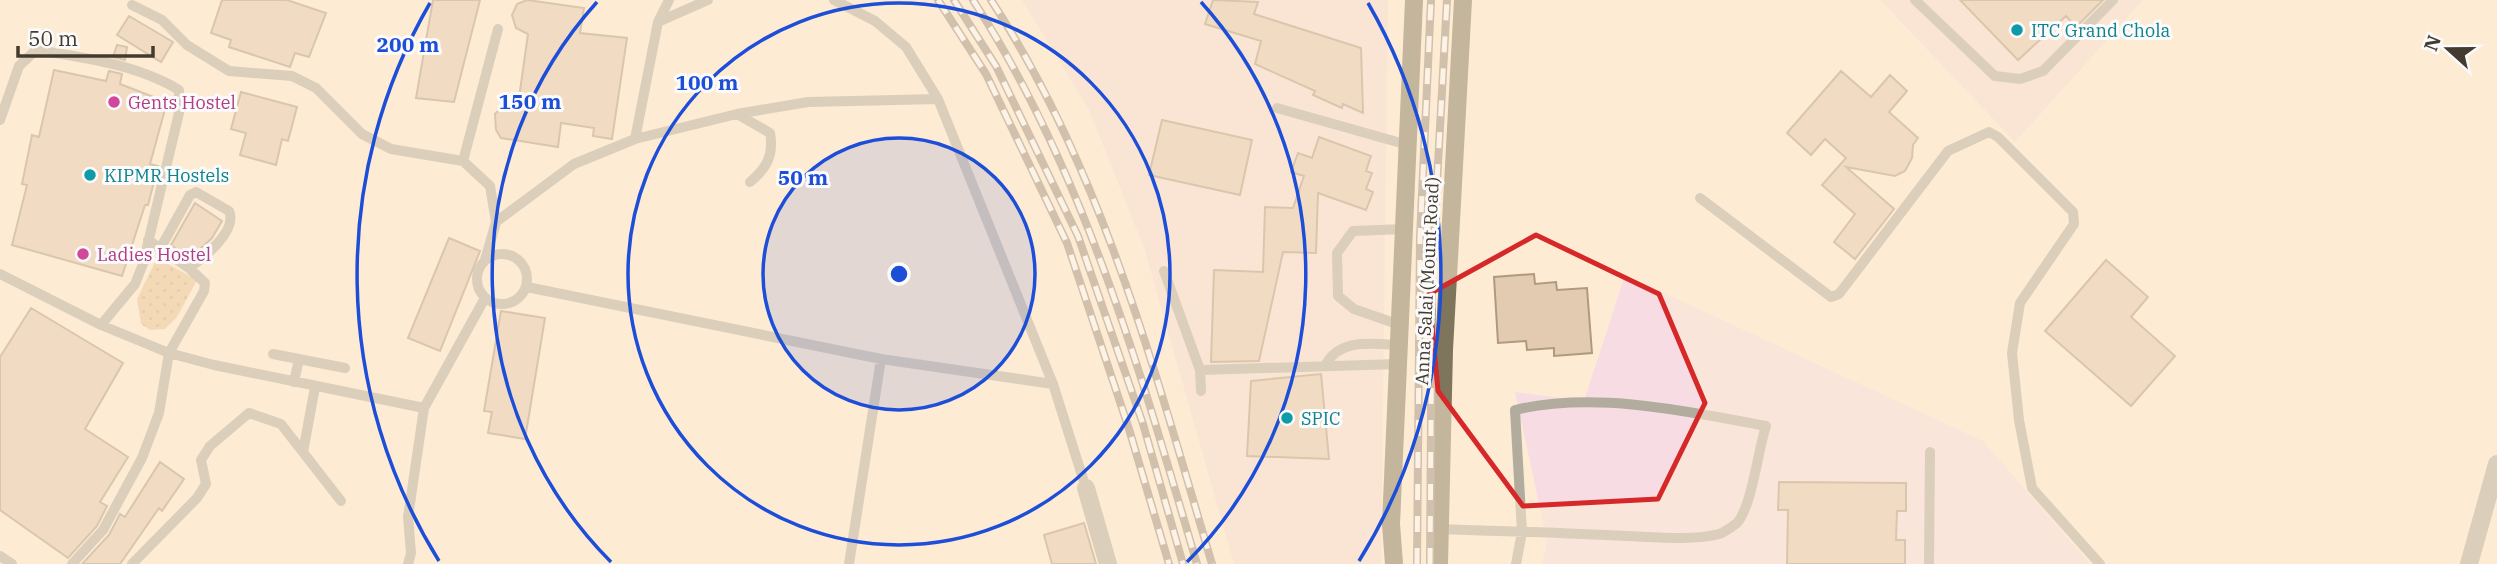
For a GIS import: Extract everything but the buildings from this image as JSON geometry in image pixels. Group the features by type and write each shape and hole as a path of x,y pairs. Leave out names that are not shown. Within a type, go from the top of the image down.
{"main road":[{"name":"Anna Salai (Mount Road)","path":"1394,564 1391,524 1414,0"},
{"name":"Anna Salai (Mount Road)","path":"1439,564 1444,350 1463,0"}],"street":[{"path":"2469,564 2497,464"},
{"path":"1086,488 1108,564"}],"lane":[{"path":"635,139 658,22 669,0"},
{"path":"658,22 708,0"},
{"path":"834,0 875,21 906,47 938,99 1053,384 1086,488"},
{"path":"1915,0 1995,76 2020,79 2043,71 2113,0"},
{"path":"132,5 162,20 187,46 229,71 292,76 316,89 362,134 391,149 463,161 490,186 496,222 485,260 477,275 480,291 485,298 500,305 516,300 527,287 526,271 516,258 501,254 485,260"},
{"path":"463,161 498,29"},
{"path":"0,120 19,66 36,50 74,56 149,75 179,90 179,113 135,284 101,325"},
{"path":"496,222 574,164 635,139 737,114 808,102 938,99"},
{"path":"1277,108 1408,145"},
{"path":"737,114 770,133 773,150 764,170 750,182"},
{"path":"1700,198 1831,297 1839,294 1948,151 1989,132 1998,136 2073,212 2074,224 2020,303 2012,353 2019,420 2032,488 2100,564"},
{"path":"160,249 190,195 196,192 229,211 230,225 206,258 190,268"},
{"path":"1400,325 1354,309 1338,296 1337,253 1353,231 1404,229"},
{"path":"72,564 103,530 142,458 159,413 169,353 204,291 205,283 190,268 148,240"},
{"path":"1164,271 1200,370 1201,391"},
{"path":"0,274 101,325 169,353 315,387 424,408"},
{"path":"527,287 881,359 1053,384"},
{"path":"408,564 411,552 408,517 424,408 485,298"},
{"path":"1326,364 1334,350 1350,344 1399,345"},
{"path":"273,354 345,368"},
{"path":"294,382 299,359"},
{"path":"849,564 881,359"},
{"path":"1200,370 1326,364 1398,364"},
{"path":"303,452 315,387"},
{"path":"1440,528 1521,532 1666,537 1719,534 1738,522 1751,490 1757,454 1766,426 1681,410 1598,404 1540,404 1515,410 1521,532 1516,564"},
{"path":"132,564 197,498 206,484 201,460 210,446 249,413 281,424 341,501"},
{"path":"1929,564 1930,452"},
{"path":"0,556 12,564"}],"highlighted area":[{"path":"1536,235 1659,294 1705,403 1658,499 1523,506 1438,391 1429,294"}],"shaded area":[{"path":"1022,0 1388,0 1381,564 1234,564 1144,248 1089,110"},
{"path":"1880,0 2143,0 2015,142"},
{"path":"157,258 197,280 177,317 165,329 150,330 141,324 137,299"},
{"path":"1625,275 1983,441 2090,564 1542,564 1547,541 1515,392 1584,401"}],"railway":[{"path":"938,0 986,74 1067,243 1129,429 1169,564"},
{"path":"954,0 996,66 1078,236 1143,424 1183,564"},
{"path":"973,0 1012,65 1078,202 1154,418 1197,564"},
{"path":"991,0 1030,65 1095,202 1146,346 1212,564"},
{"path":"1417,564 1420,238 1431,0"},
{"path":"1430,564 1432,273 1447,0"}],"place":[{"name":"ITC Grand Chola","path":"2017,30"},
{"name":"Gents Hostel","path":"114,102"},
{"name":"KIPMR Hostels","path":"90,175"},
{"name":"Ladies Hostel","path":"83,254"},
{"name":"SPIC","path":"1287,418"}]}
